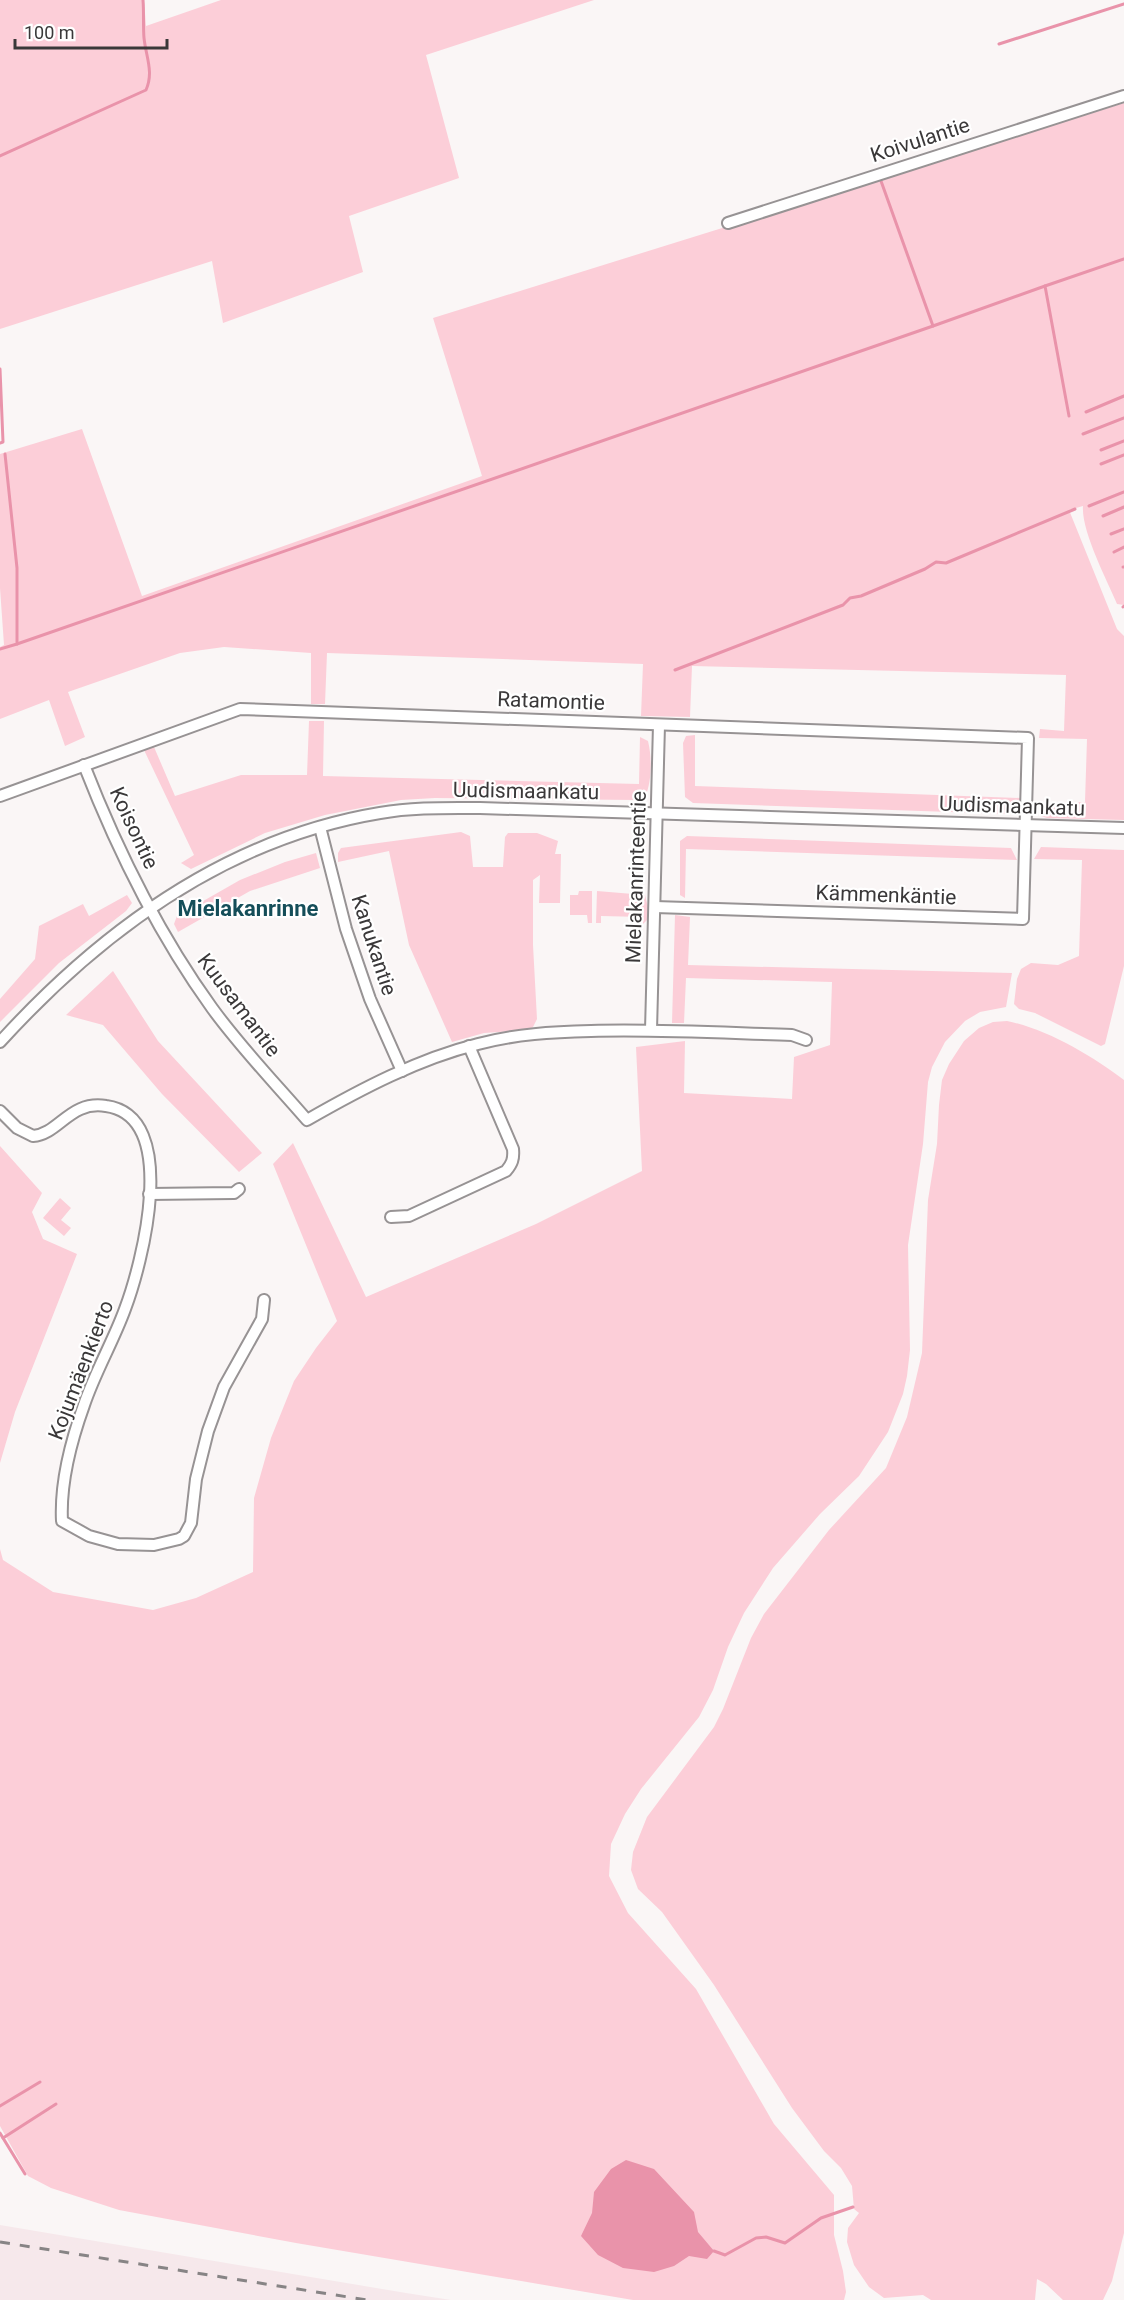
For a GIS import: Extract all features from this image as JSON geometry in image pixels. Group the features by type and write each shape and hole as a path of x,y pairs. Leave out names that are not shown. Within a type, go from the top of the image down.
{"street":[{"name":"Koivulantie","path":"728,223 1124,96"},
{"name":"Ratamontie","path":"0,796 240,709 1028,738 1025,826"},
{"name":"Mielakanrinteentie","path":"651,1030 659,725"},
{"name":"Koisontie","path":"84,765 117,840 151,906"},
{"name":"Uudismaankatu","path":"0,1042 23,1016 81,962 151,906 216,867 269,844 320,827 382,813 426,809 657,813 1124,828"},
{"name":"Kämmenkäntie","path":"655,907 1023,919 1025,826"},
{"name":"Kanukantie","path":"320,827 346,929 366,989 402,1071"},
{"name":"Kuusamantie","path":"151,906 191,976 218,1015 250,1056 308,1120 352,1094 402,1071"},
{"path":"402,1071 469,1046 540,1032 651,1030 792,1035 806,1040"},
{"path":"392,1217 410,1216 506,1171 511,1165 514,1157 513,1149 469,1046"},
{"name":"Kojumäenkierto","path":"0,1112 17,1128 33,1136 47,1131 81,1108 104,1105 123,1111 138,1125 144,1135 149,1164 149,1194 142,1250 132,1290 84,1404 70,1450 62,1498 62,1521 89,1536 118,1544 154,1545 184,1536 191,1523 195,1479 208,1431 224,1387 262,1319 264,1300"},
{"path":"149,1194 234,1194 239,1190"}],"shaded area":[{"path":"0,0 144,0 146,26 221,0 594,0 426,55 459,178 349,216 363,272 223,323 212,261 0,329"},
{"path":"1124,103 1124,605 1117,604 1096,555 1086,528 1083,506 1069,510 1117,629 1124,636 1124,820 1041,816 1038,803 1085,802 1087,739 1039,738 1040,729 1064,731 1066,675 692,666 690,717 641,716 643,664 327,653 325,704 311,704 311,653 224,647 180,653 68,692 85,737 65,746 49,700 0,719 0,647 4,645 0,588 0,454 82,429 142,596 482,476 433,318"},
{"path":"309,721 324,721 323,776 639,784 640,737 648,741 651,762 649,784 645,797 637,800 435,798 401,800 325,815 265,833 191,869 181,863 194,855 144,750 154,747 175,796 241,775 307,775"},
{"path":"695,735 695,786 1021,798 1020,804 1014,812 1008,814 693,803 685,797 683,743 686,736"},
{"path":"461,832 470,836 473,867 503,867 505,837 508,833 537,833 558,841 555,854 561,854 560,903 539,903 540,875 533,880 533,945 537,1019 533,1027 528,1030 484,1033 452,1042 409,945 389,851 338,862 338,853 341,848"},
{"path":"687,836 1011,848 1017,860 686,849 685,898 680,895 680,841"},
{"path":"1041,847 1124,850 1124,966 1105,1044 1101,1046 1035,1013 1019,1009 1014,1004 1017,979 1021,969 1031,963 1058,965 1079,956 1082,860 1034,859"},
{"path":"316,853 320,868 250,891 178,932 174,924 177,916 240,880 285,862"},
{"path":"579,891 592,891 592,923 588,923 587,915 570,915 570,895 578,895"},
{"path":"597,891 645,895 648,907 647,920 643,924 643,917 601,916 601,923 596,923"},
{"path":"127,895 132,903 126,911 59,963 0,1022 0,999 35,959 39,926 83,904 89,916"},
{"path":"675,915 690,917 688,965 1012,973 1006,1007 980,1012 965,1021 945,1042 932,1067 928,1082 923,1144 908,1245 910,1350 907,1376 903,1394 888,1432 859,1476 820,1514 773,1568 744,1613 728,1647 713,1690 699,1717 641,1789 625,1814 611,1844 609,1876 628,1913 696,1989 774,2124 834,2195 834,2235 843,2271 846,2292 844,2300 633,2300 296,2243 119,2210 51,2188 28,2176 0,2126 0,1549 3,1560 53,1592 153,1610 196,1598 253,1572 254,1498 271,1438 294,1381 337,1321 273,1164 293,1143 366,1297 536,1224 642,1171 636,1047 685,1041 684,1093 792,1099 794,1057 830,1045 832,982 686,978 684,1023 672,1023"},
{"path":"113,971 158,1041 262,1153 239,1172 162,1094 103,1025 66,1015"},
{"path":"1007,1021 1038,1030 1068,1044 1124,1080 1124,2233 1112,2281 1103,2300 1063,2300 1037,2279 1035,2300 931,2300 923,2295 884,2298 869,2287 854,2265 847,2242 848,2228 859,2213 854,2209 852,2186 841,2168 824,2151 792,2108 714,1985 662,1912 638,1889 631,1870 633,1852 647,1817 714,1727 751,1638 764,1614 829,1530 886,1468 907,1417 922,1353 928,1200 937,1144 942,1080 964,1041 979,1028 993,1022"},
{"path":"0,1146 42,1193 32,1212 43,1239 77,1254 15,1412 0,1463"},
{"path":"60,1198 71,1208 61,1220 71,1228 64,1236 43,1218"},
{"path":"626,2160 654,2169 694,2212 698,2232 714,2251 707,2259 689,2256 674,2266 654,2272 623,2268 598,2255 581,2236 592,2213 594,2192 611,2169"},
{"path":"0,2225 406,2293 451,2300 0,2300"}],"waterway":[{"path":"0,156 146,90 149,71 144,38 143,0"},
{"path":"999,44 1124,4"},
{"path":"881,181 933,326 1045,286"},
{"path":"1069,416 1045,286 1124,259"},
{"path":"17,644 933,326"},
{"path":"0,369 3,442 0,443"},
{"path":"1086,412 1124,396"},
{"path":"1083,434 1124,418"},
{"path":"1101,450 1124,441"},
{"path":"0,649 17,644 17,568 5,454"},
{"path":"1101,464 1124,455"},
{"path":"1089,506 1124,492"},
{"path":"1103,516 1124,507"},
{"path":"675,670 843,605 850,598 861,596 925,569 936,562 946,563 1075,509"},
{"path":"1111,534 1124,529"},
{"path":"1114,552 1124,547"},
{"path":"0,2106 40,2082"},
{"path":"3,2138 56,2104"},
{"path":"0,2133 25,2174"},
{"path":"714,2251 725,2255 756,2238 766,2237 785,2243 821,2218 853,2207"}],"railway":[{"path":"0,2242 367,2300"}],"district":[{"name":"Mielakanrinne","path":"248,908"}]}
